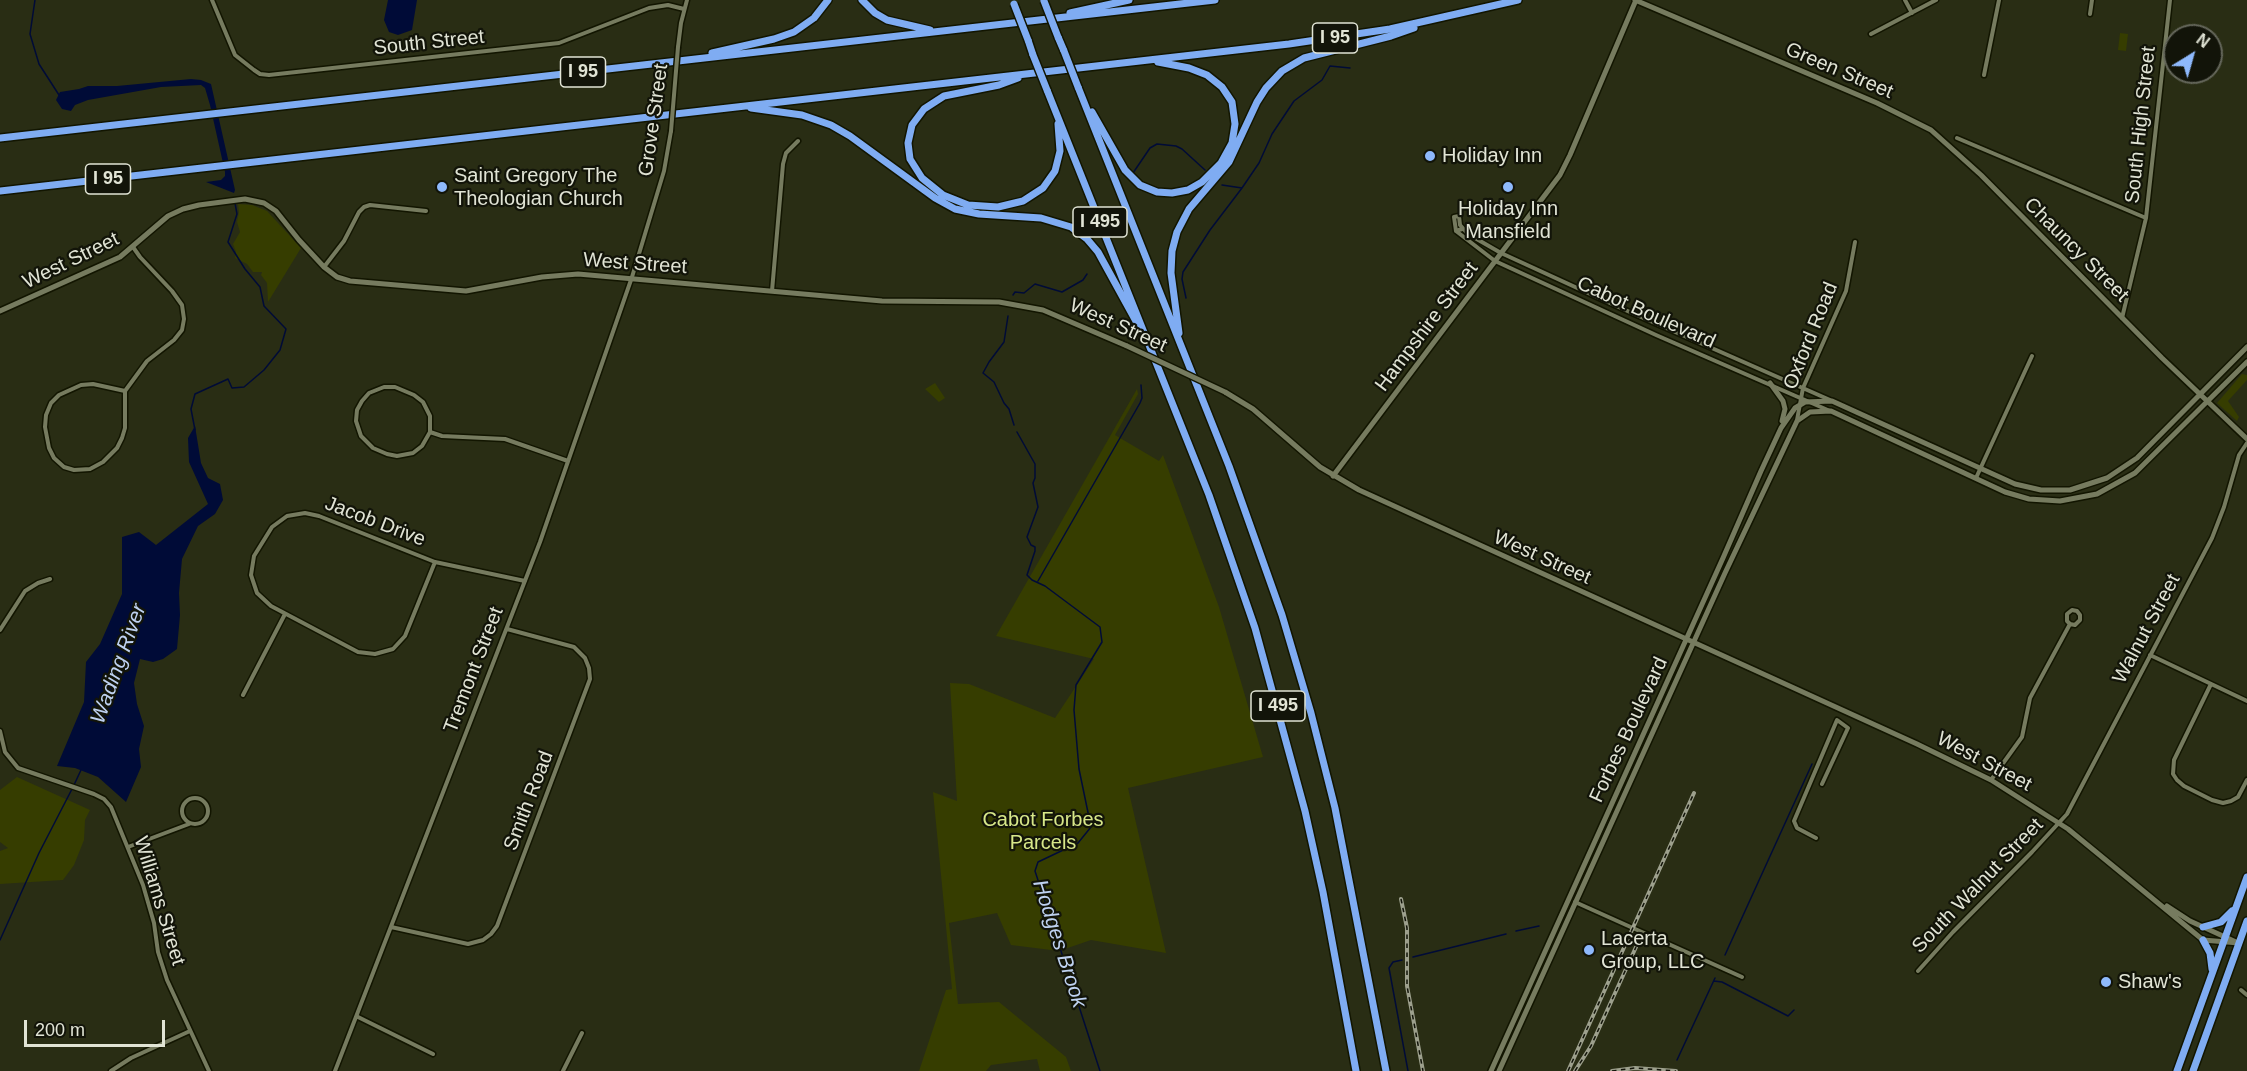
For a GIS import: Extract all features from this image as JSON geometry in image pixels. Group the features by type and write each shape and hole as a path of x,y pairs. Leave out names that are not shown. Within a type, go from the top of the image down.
{"highway":[{"path":"687,60 786,36 809,22 828,0"},
{"path":"862,0 875,13 891,22 939,31"},
{"name":"I 495","path":"1044,0 1260,549 1311,713 1352,887 1386,1071"},
{"path":"1053,18 1083,9 1129,0"},
{"name":"I 95","path":"0,138 1215,0"},
{"name":"I 95","path":"0,191 1323,40 1441,19 1518,0"},
{"name":"I 495","path":"1012,1 1227,545 1270,679 1308,823 1356,1071"},
{"path":"1182,347 1171,277 1175,236 1189,209 1229,162 1257,102 1269,85 1286,68 1304,58 1391,36 1441,19"},
{"path":"1078,87 1123,167 1132,178 1146,188 1161,192 1175,193 1188,190 1208,177 1225,157 1235,131 1234,109 1226,92 1211,77 1189,68 1149,60"},
{"path":"1029,74 999,85 948,95 935,100 924,109 911,128 908,146 914,167 929,185 957,202 984,208 1015,204 1039,192 1054,174 1060,151 1058,122 1047,90"},
{"path":"737,107 793,113 826,123 850,136 935,198 958,210 979,214 1041,218 1071,227 1087,239 1100,255 1153,355"},
{"path":"2177,1071 2247,877"},
{"path":"2203,927 2227,918 2237,904"},
{"path":"2193,1071 2247,921"},
{"path":"2203,940 2210,953 2212,972"}],"street":[{"name":"South Street","path":"212,0 235,55 260,74 269,75 560,43 650,8 668,5 684,9"},
{"name":"Grove Street","path":"632,277 664,171 671,131 678,47 687,0"},
{"name":"Green Street","path":"1636,0 1916,121 1944,140 2008,203"},
{"name":"Hampshire Street","path":"1333,476 1560,175 1636,0"},
{"path":"1905,0 1912,13"},
{"path":"1871,34 1936,0"},
{"path":"1984,75 1999,0"},
{"path":"2090,14 2092,0"},
{"name":"South High Street","path":"2146,218 2170,0"},
{"path":"1957,138 2146,218"},
{"path":"772,291 783,164 786,153 798,141"},
{"name":"West Street","path":"0,312 106,264 133,247 168,216 183,209 241,199 256,201 276,211 298,240 324,267 337,277 350,281 446,290 482,289 563,274 632,277 882,302 981,300 1017,304 1054,314 1225,392 1253,409 1333,476 1359,490 1917,744 1991,780 2060,822 2203,940 2239,943"},
{"name":"Chauncy Street","path":"2008,203 2247,441"},
{"path":"324,267 344,241 364,207 370,205 426,211"},
{"name":"Cabot Boulevard","path":"1831,411 1656,335 1495,261 1456,231 1454,217 1459,216 1462,229 1481,243 1501,253 1832,400"},
{"name":"Chauncy Street","path":"2122,318 2146,218"},
{"path":"1456,231 1462,229"},
{"name":"Oxford Road","path":"1800,405 1803,388 1845,295 1855,242"},
{"path":"125,391 93,384 81,385 58,395 48,409 45,427 49,448 54,458 64,467 74,470 90,469 102,462 117,448 125,428 125,391 147,361 174,340 182,330 184,319 182,305 133,247"},
{"name":"Tremont Street","path":"335,1071 358,1017 525,581 632,277"},
{"path":"1800,405 1832,400 1980,470 2015,484 2041,490 2070,490 2090,485 2120,472 2137,459 2247,347"},
{"path":"1976,479 2032,356"},
{"path":"1797,421 1810,412 1831,411 2005,492 2040,501 2060,501 2097,494 2139,470 2247,362"},
{"path":"1770,383 1780,394 1784,404 1781,428"},
{"path":"384,387 400,388 414,395 426,406 430,416 430,432 425,442 413,453 398,456 387,454 368,445 361,436 356,421 357,410 365,396 374,390 384,387"},
{"name":"Forbes Boulevard","path":"1491,1071 1781,428 1788,416 1800,405"},
{"name":"Forbes Boulevard","path":"1499,1071 1767,480 1797,421 1800,405"},
{"path":"430,432 442,436 506,439 568,461"},
{"name":"Walnut Street","path":"2060,822 2067,814 2212,538 2241,450 2247,441"},
{"name":"Jacob Drive","path":"435,562 405,636 396,646 384,653 371,654 357,652 285,614 260,597 253,584 251,570 254,556 270,530 279,520 301,513 314,514 435,562 525,581"},
{"path":"0,630 25,591 50,579"},
{"path":"243,695 285,614"},
{"path":"1991,780 2022,737 2030,698 2070,624"},
{"name":"Smith Road","path":"391,927 468,944 487,938 497,926 590,679 588,663 574,647 507,628"},
{"path":"2150,655 2247,700"},
{"path":"2211,684 2174,760 2173,774 2184,786 2223,803 2238,797 2247,780"},
{"path":"1816,838 1797,828 1794,821 1842,710"},
{"path":"1822,784 1848,728 1837,720"},
{"name":"Williams Street","path":"0,731 4,752 13,764 28,772 94,794 108,802 114,811 149,907 162,965 209,1071"},
{"path":"128,847 189,824 200,823 206,817 206,805 200,799 188,800 183,807 183,815 189,824"},
{"name":"South Walnut Street","path":"1918,971 2060,822"},
{"name":"West Street","path":"2150,896 2224,940"},
{"path":"1568,899 1742,976"},
{"path":"2241,990 2247,995"},
{"path":"358,1017 433,1054"},
{"path":"111,1071 126,1060 190,1031"},
{"path":"563,1071 582,1034"}],"green space":[{"path":"2120,33 2128,34 2126,51 2118,50"},
{"path":"238,204 252,205 267,211 301,248 268,302 267,283 261,275 262,272 253,272 247,264 235,258 236,252 233,244 240,232 237,222"},
{"path":"2242,374 2247,375 2247,380 2228,401 2239,417 2237,421 2217,403"},
{"path":"935,383 945,398 939,402 925,389"},
{"name":"Cabot Forbes Parcels","path":"1137,389 1138,394 1115,435 1159,461 1163,455 1219,607 1263,757 1128,788 1166,953 1091,940 1059,951 1011,945 997,913 949,923 958,1004 999,1002 1066,1057 1071,1071 1040,1071 1037,1059 991,1065 986,1071 919,1071 946,990 952,989 933,792 957,801 950,683 969,684 1055,718 1094,659 996,636"},
{"path":"17,777 90,810 85,820 84,840 74,865 63,880 0,884 0,851 8,848 0,842 0,790"}],"water":[{"path":"388,0 417,0 412,30 398,35 389,32 384,20"},
{"path":"191,79 211,84 234,193 206,182 221,180 225,172 210,105 205,88 201,85 161,87 88,100 75,105 71,111 62,109 56,100 60,92 88,86 117,86"},
{"path":"195,426 201,463 208,478 220,484 223,500 215,514 198,526 182,559 177,649 163,659 153,662 140,659 134,683 137,704 144,726 139,749 141,767 126,802 98,777 75,768 57,766 84,702 86,662 100,644 122,594 122,537 139,532 156,545 208,504 189,462 188,438"}],"waterway":[{"name":"Wading River","path":"35,0 30,34 39,64 59,95"},
{"name":"Hodges Brook","path":"1222,185 1242,188 1259,163 1272,134 1294,101 1322,80 1330,66 1350,68"},
{"name":"Hodges Brook","path":"1133,173 1150,148 1157,144 1182,149 1205,170"},
{"path":"1186,298 1183,272 1210,230 1242,188"},
{"name":"Wading River","path":"195,430 191,409 195,394 228,379 232,388 244,387 264,370 280,350 286,329 264,306 260,287 228,242 237,214 235,203"},
{"name":"Hodges Brook","path":"1013,295 1015,292 1024,293 1035,284 1062,292 1083,280 1087,274"},
{"name":"Hodges Brook","path":"1008,316 1004,342 983,373 994,382 1009,409 1014,425"},
{"path":"1038,581 1140,403 1141,385"},
{"name":"Hodges Brook","path":"1017,432 1035,464 1033,483 1038,507 1027,537 1031,545 1035,547 1035,551 1027,575 1100,627 1102,642 1076,685 1074,710 1079,769 1091,827 1078,843 1038,862 1035,871 1100,1071"},
{"path":"1725,955 1812,764"},
{"name":"Wading River","path":"74,785 81,770"},
{"name":"Wading River","path":"0,940 39,853 72,789"},
{"path":"1516,931 1539,926"},
{"path":"1413,957 1506,934"},
{"path":"1402,960 1393,962 1389,968 1408,1071"},
{"path":"1677,1060 1715,978"},
{"path":"1714,981 1722,982 1788,1016 1794,1010"}],"railway":[{"path":"1568,1071 1694,793"},
{"path":"1401,899 1407,928 1407,986 1423,1071"},
{"path":"1575,1071 1591,1046 1636,947"},
{"path":"1612,1071 1635,1068 1676,1071"}],"place":[{"name":"Holiday Inn","path":"1430,156"},
{"name":"Saint Gregory The Theologian Church","path":"442,187"},
{"name":"Holiday Inn Mansfield","path":"1508,187"},
{"name":"Lacerta Group, LLC","path":"1589,950"},
{"name":"Shaw's","path":"2106,982"}]}
